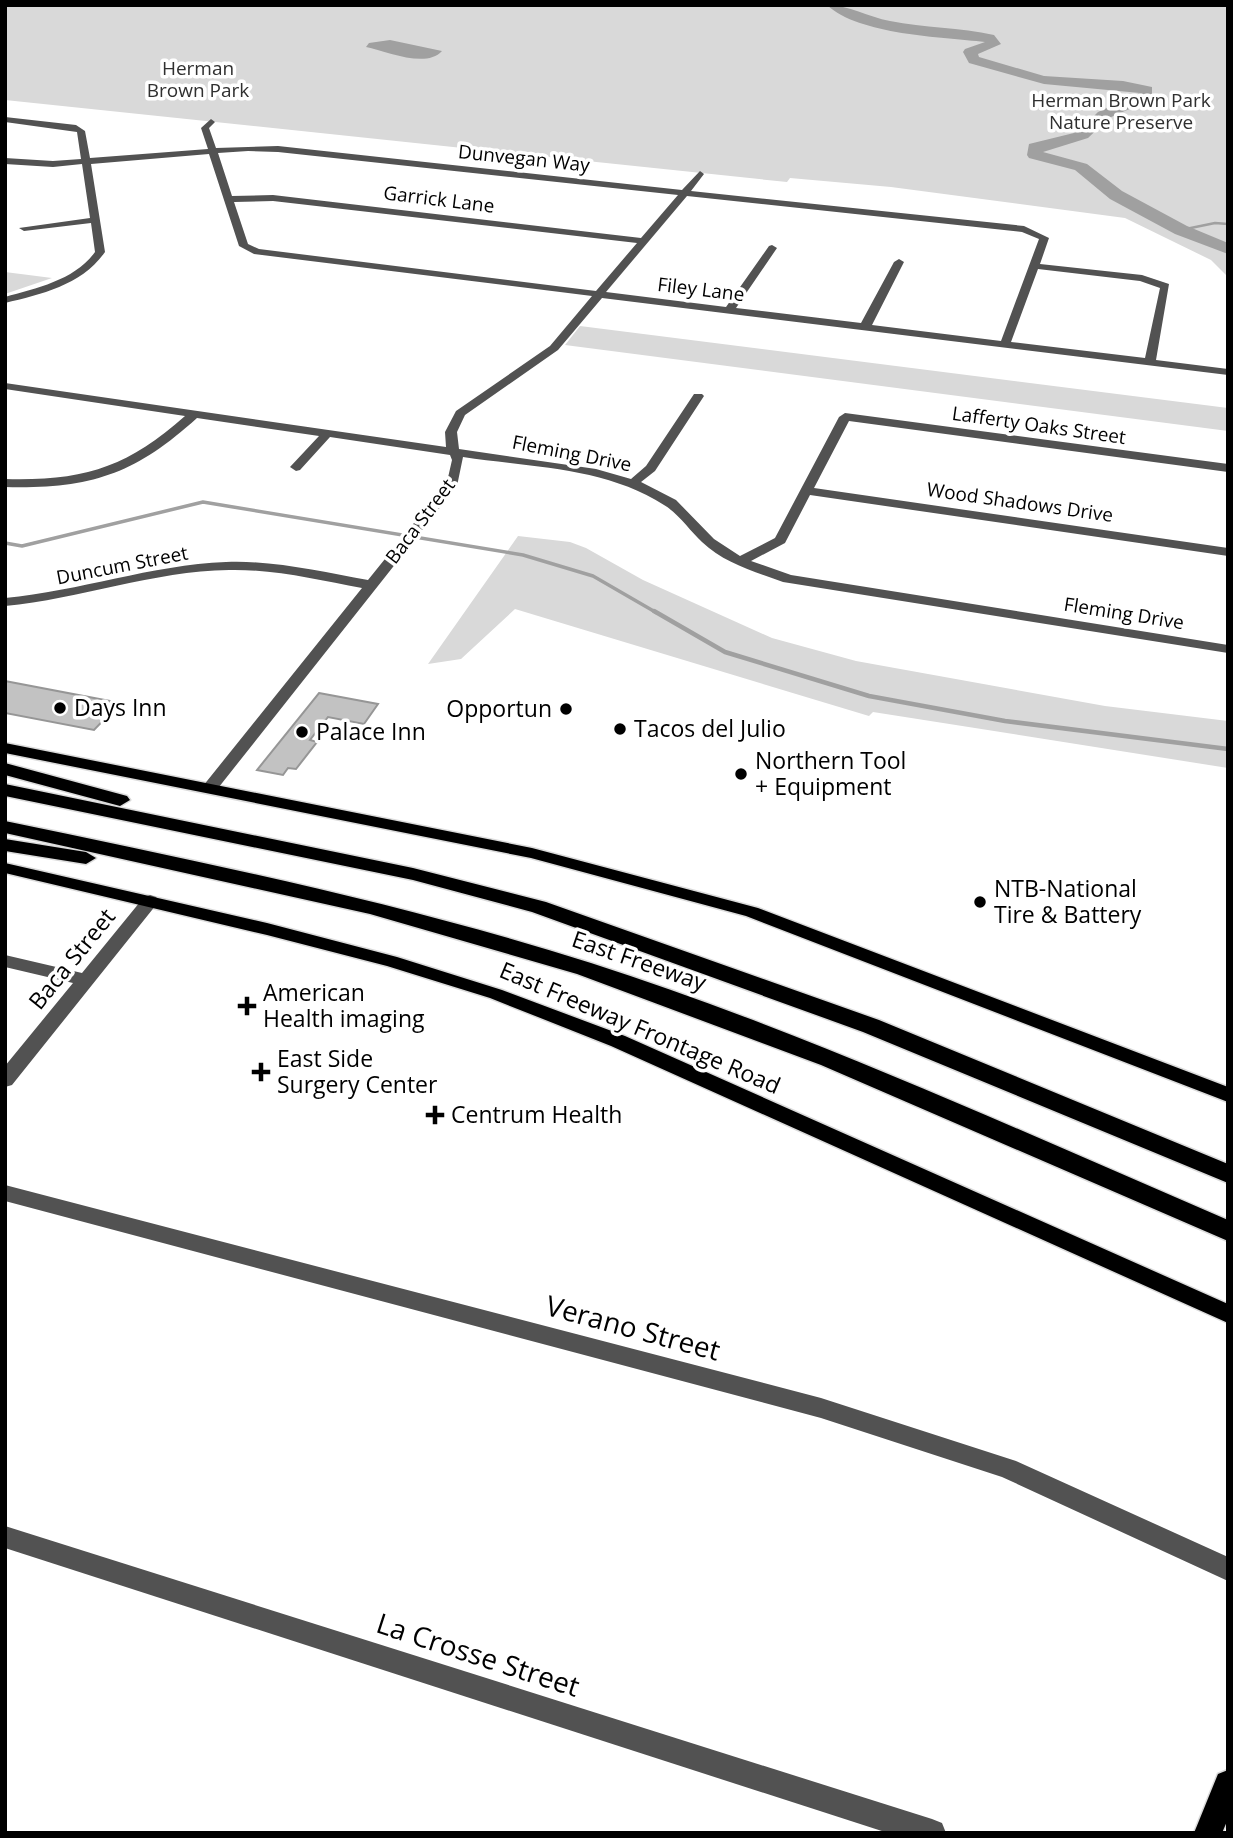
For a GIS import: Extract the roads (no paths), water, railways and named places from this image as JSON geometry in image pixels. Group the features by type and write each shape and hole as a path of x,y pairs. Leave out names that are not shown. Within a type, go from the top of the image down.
{"highway":[{"path":"5,769 325,855"},
{"name":"East Freeway","path":"5,790 325,855 539,907 625,935 858,1021 1228,1174"},
{"name":"East Freeway","path":"5,827 280,888 488,939 675,1001 812,1054 1228,1231"},
{"path":"5,845 280,888"}],"main road":[{"path":"5,748 532,853 752,912 1228,1095"},
{"name":"East Freeway Frontage Road","path":"5,868 391,961 496,994 618,1041 1226,1313"},
{"path":"1208,1833 1228,1784"}],"street":[{"path":"5,119 79,129 100,252 91,264 63,280 5,300"},
{"path":"211,122 205,128 228,199"},
{"name":"Dunvegan Way","path":"7,163 85,162 212,151 278,149 1024,229 1044,238 1035,266"},
{"name":"Baca Street","path":"209,789 453,483 457,460 451,444 451,432 460,413 554,348 700,174"},
{"name":"Garrick Lane","path":"228,199 273,198 645,241"},
{"name":"Filey Lane","path":"228,199 248,250 1228,372"},
{"path":"24,228 95,220"},
{"path":"729,310 772,248"},
{"path":"865,327 899,262"},
{"path":"1005,344 1035,266 1142,278 1165,286 1150,362"},
{"name":"Fleming Drive","path":"5,386 558,466 633,483 671,503 709,542 740,562 788,579 1228,649"},
{"path":"633,483 651,467 698,396"},
{"path":"5,483 31,485 83,477 131,462 165,440 194,414"},
{"name":"Lafferty Oaks Street","path":"807,491 845,416 1228,468"},
{"path":"296,467 327,434"},
{"path":"740,562 780,540 807,491"},
{"name":"Wood Shadows Drive","path":"807,491 1228,552"},
{"name":"Duncum Street","path":"5,603 50,600 173,572 229,566 278,570 371,585"},
{"name":"Baca Street","path":"5,1080 150,901"},
{"path":"5,961 86,980"},
{"name":"Verano Street","path":"5,1193 821,1408 1008,1468 1228,1569"},
{"name":"La Crosse Street","path":"5,1536 932,1833"}],"waterway":[{"path":"833,5 848,13 887,25 989,38 994,44 970,52 974,60 1024,75 1044,80 1123,85 1147,90 1147,96 1104,115 1083,135 1035,147 1035,155 1081,167 1116,195 1181,230 1228,249"},
{"path":"1181,230 1215,223 1228,224"},
{"path":"5,543 22,546 203,502 523,555 593,576 657,613"},
{"path":"654,611 725,652 869,696 1005,721 1228,749"}],"place":[{"name":"Days Inn","path":"60,708"},
{"name":"Opportun","path":"566,709"},
{"name":"Tacos del Julio","path":"620,729"},
{"name":"Palace Inn","path":"302,732"},
{"name":"Northern Tool + Equipment","path":"741,774"},
{"name":"NTB-National Tire & Battery","path":"980,902"},
{"name":"American Health imaging","path":"247,1006"},
{"name":"East Side Surgery Center","path":"261,1072"},
{"name":"Centrum Health","path":"435,1115"}],"park label":[{"name":"Herman Brown Park","path":"198,79"},
{"name":"Herman Brown Park Nature Preserve","path":"1121,111"}]}
